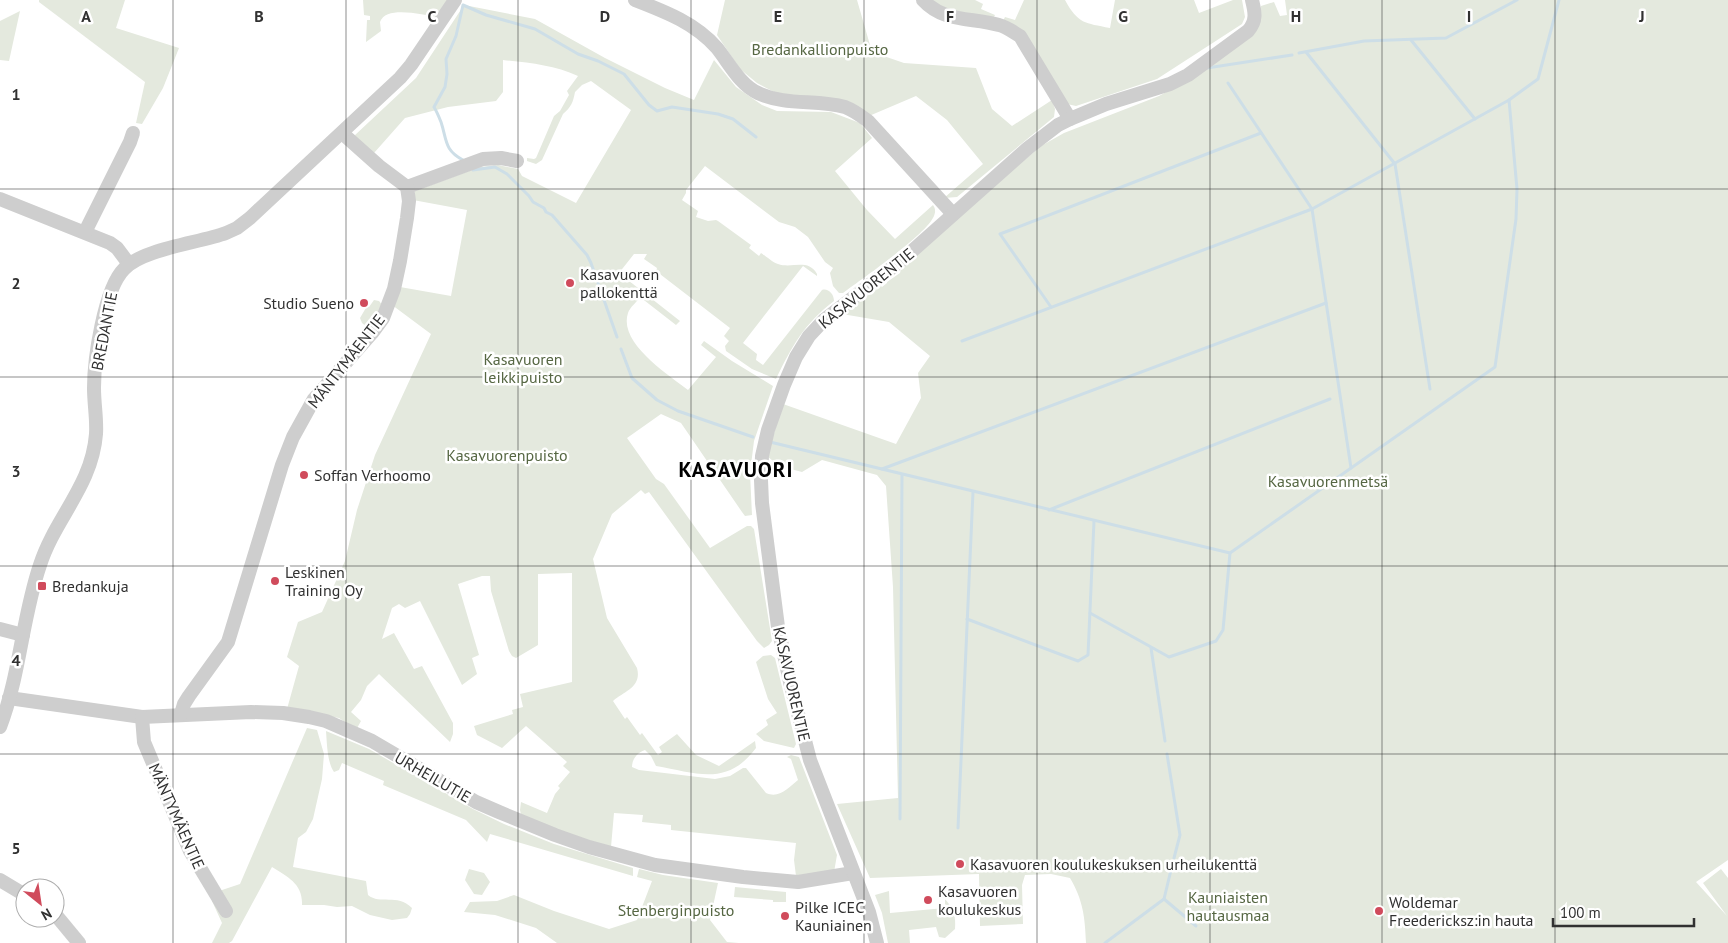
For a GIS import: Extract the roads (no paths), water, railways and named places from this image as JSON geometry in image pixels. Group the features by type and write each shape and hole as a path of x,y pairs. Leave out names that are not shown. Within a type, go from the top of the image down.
{"street":[{"name":"BREDANTIE","path":"0,727 9,698 40,565 91,464 96,431 94,387 96,366 105,308 113,284 129,264 157,251 216,237 237,228 266,204 406,72 455,0"},
{"path":"635,0 684,20 716,48 745,84 755,92 772,99 845,107 855,111 868,120 953,214"},
{"path":"923,0 935,11 945,15 999,25 1020,36 1070,119"},
{"name":"KASAVUORENTIE","path":"877,943 872,921 810,760 783,651 762,504 762,456 768,430 784,385 796,357 809,336 824,320 902,260 1028,148 1058,125 1070,119 1106,104 1170,84 1188,75 1253,26 1255,14 1254,1"},
{"path":"85,232 133,133"},
{"path":"342,133 407,188 483,159 501,158 517,161"},
{"name":"MÄNTYMÄENTIE","path":"180,714 198,682 228,642 282,466 293,437 314,399 383,318 394,289 408,218 409,201 407,188"},
{"path":"0,199 110,243 117,248 129,264"},
{"path":"0,629 23,635"},
{"name":"URHEILUTIE","path":"9,698 142,717 251,712 284,713 326,721 372,741 476,802 590,847 655,865 734,876 798,882 853,873"},
{"name":"MÄNTYMÄENTIE","path":"142,717 144,742 190,851 226,910"},
{"path":"0,880 15,889"},
{"path":"65,926 80,943"}],"waterway":[{"path":"1299,53 1364,41 1446,38 1517,0"},
{"path":"770,442 1230,553 1495,367 1516,219 1517,189 1509,100 1538,79 1559,0"},
{"path":"463,160 449,148 434,107 445,87 447,74 446,59 456,36 463,5 486,15 535,29 578,54 598,61 624,74 649,105 657,111 672,107 718,114 733,119 756,137"},
{"path":"1411,40 1475,119"},
{"path":"1306,52 1395,164 1430,389"},
{"path":"1207,68 1292,55"},
{"path":"1228,83 1312,209 1351,468"},
{"path":"962,341 1312,209 1509,100"},
{"path":"1051,307 1000,234 1261,133"},
{"path":"473,170 495,167 507,174 533,202 552,215 587,255 617,337"},
{"path":"882,469 1326,303"},
{"path":"621,349 632,378 657,400 678,411 753,437"},
{"path":"1049,510 1330,399"},
{"path":"900,819 902,475"},
{"path":"958,828 973,492"},
{"path":"967,619 1078,661 1088,655 1094,521"},
{"path":"1090,613 1169,657 1216,641 1223,630 1230,553"},
{"path":"1151,648 1165,741"},
{"path":"1167,754 1180,835 1174,858"},
{"path":"1171,870 1164,899 1196,926"},
{"path":"1105,943 1164,899"}],"place":[{"name":"Kasavuoren pallokenttä","path":"570,283"},
{"name":"Studio Sueno","path":"364,303"},
{"name":"Soffan Verhoomo","path":"304,475"},
{"name":"Leskinen Training Oy","path":"275,581"},
{"name":"Bredankuja","path":"42,586"},
{"name":"Kasavuoren koulukeskuksen urheilukenttä","path":"960,864"},
{"name":"Kasavuoren koulukeskus","path":"928,900"},
{"name":"Woldemar Freedericksz:in hauta","path":"1379,911"},
{"name":"Pilke ICEC Kauniainen","path":"785,916"}],"district":[{"name":"KASAVUORI","path":"736,469"}],"park label":[{"name":"Bredankallionpuisto","path":"820,49"},
{"name":"Kasavuoren leikkipuisto","path":"523,368"},
{"name":"Kasavuorenpuisto","path":"507,455"},
{"name":"Kasavuorenmetsä","path":"1328,481"},
{"name":"Kauniaisten hautausmaa","path":"1228,906"},
{"name":"Stenberginpuisto","path":"676,910"}]}
